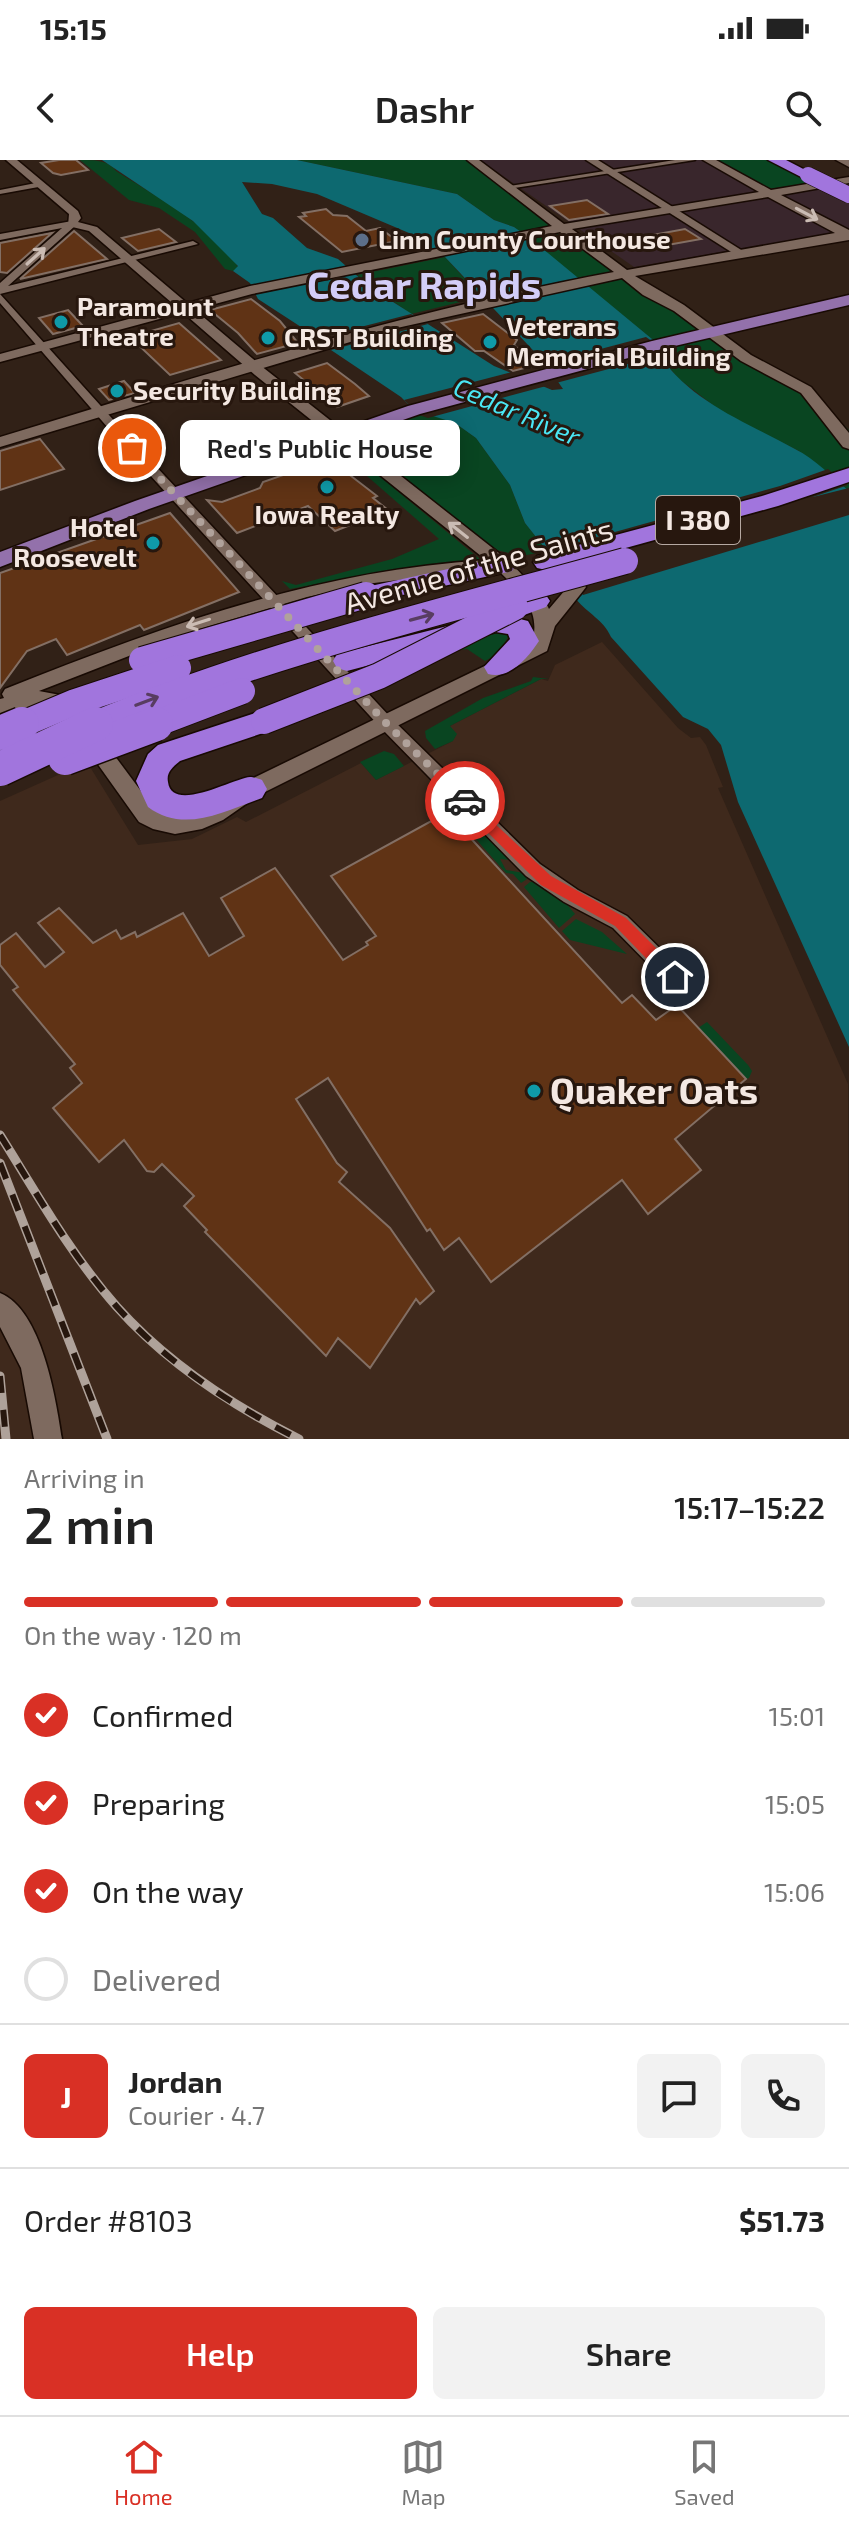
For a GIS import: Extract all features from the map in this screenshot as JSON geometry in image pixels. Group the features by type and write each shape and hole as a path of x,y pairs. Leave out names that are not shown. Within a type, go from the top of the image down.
{"highway":[{"path":"775,160 849,195"},
{"path":"799,160 849,182"},
{"path":"731,512 849,464"},
{"name":"Avenue of the Saints","path":"0,733 114,688 214,656 731,512 849,475"},
{"name":"Avenue of the Saints","path":"0,769 95,721 203,681 849,499"},
{"path":"251,789 191,808 180,808 161,800 151,784 159,759 182,747 264,721 379,676 517,606 625,561"},
{"path":"0,721 98,677 173,649 366,595 503,565"},
{"path":"413,643 542,613"},
{"path":"0,787 91,747 227,696 413,643 496,623 512,624 523,632 525,641 498,667"},
{"path":"105,732 144,750 182,747"}],"main road":[{"path":"472,160 625,275 746,358 806,390 849,444"},
{"path":"708,160 848,235"},
{"path":"841,160 849,164"},
{"path":"0,358 250,290 524,234 849,182"},
{"path":"0,442 321,345 479,304 848,235"},
{"path":"0,560 142,505 414,410 658,345 849,300"},
{"path":"734,329 849,310"},
{"path":"0,548 82,520 142,505"}],"street":[{"path":"0,292 72,224 75,214 11,160"},
{"path":"591,160 740,253"},
{"path":"508,187 691,160"},
{"path":"0,192 41,184"},
{"path":"0,237 72,224 93,229 338,435 503,565 542,613 543,640 535,650 251,789 200,822 174,825 155,822 147,816 64,702 51,698 29,699 0,707"},
{"path":"0,292 193,244"},
{"path":"0,292 101,412 386,723 533,870 571,896 620,922 675,977"},
{"path":"0,699 188,626 272,600 393,574 503,565"},
{"path":"542,613 577,587"},
{"path":"78,667 74,675 75,684 105,732 122,780"},
{"path":"0,1306 28,1346 37,1370 48,1439"}],"shaded area":[{"path":"480,160 708,160 769,193 849,180 849,230 634,267"},
{"path":"602,642 678,728 691,738 700,737 706,745 723,787 718,788 848,1084 849,1439 0,1439 0,801 87,762 138,845 192,839 237,817 246,822 361,763 376,780 453,741 450,726 541,679 548,681 555,665"}],"green space":[{"path":"80,160 109,165 184,215 218,241 238,268 233,271 225,269 195,232 159,208 129,200"},
{"path":"297,160 472,160 713,333 806,390 849,430 849,491 799,451 722,412 679,379 659,355 668,352 514,227 494,220 457,194"},
{"path":"714,160 766,160 814,183 768,189"},
{"path":"445,257 481,297 411,314 357,275"},
{"path":"426,413 455,423 476,438 510,485 525,523 547,551 522,556 492,549 338,435"},
{"path":"350,452 481,560 377,573 290,589 282,581 296,585 392,559 439,539 343,455"},
{"path":"488,629 508,637 498,654 485,661 467,649 453,651"},
{"path":"533,677 549,679 541,679 450,726 457,734 453,741 435,749 426,738 425,731 483,698 531,681"},
{"path":"384,751 394,754 404,766 376,780 360,762"},
{"path":"465,816 510,856 510,860 500,859 506,870 524,873 527,879 521,883 513,874 506,873 458,819"},
{"path":"535,882 565,902 575,914 559,928 524,887"},
{"path":"576,919 602,932 627,954 570,940 562,931"},
{"path":"707,1022 748,1065 752,1071 749,1078 746,1079 698,1028"}],"water":[{"name":"Cedar River","path":"102,160 297,160 457,194 494,220 514,227 531,239 669,353 660,356 688,387 739,420 802,453 849,491 849,1047 738,802 721,745 708,729 683,717 604,626 576,599 582,595 525,523 510,485 476,438 455,423 414,410 401,397 258,299 250,283 233,271 238,266 193,221","holes":["242,182 272,184 317,194 409,233 445,257 545,363 563,389 552,390 494,366 371,288 338,259 307,248 273,218 262,214"]}],"pier":[{"path":"411,314 428,324 331,350 318,338"},
{"path":"646,337 669,353 556,383 540,365"},
{"path":"516,371 550,385 428,418 419,415 404,400"},
{"path":"828,469 848,485 813,497 849,488 849,515 583,595 577,588 573,589 543,552 780,486"}],"building":[{"path":"76,160 88,170 61,175 53,173 41,163"},
{"path":"587,200 608,214 569,220 550,206"},
{"path":"326,209 333,215 347,216 366,231 380,228 397,241 342,252 299,217 306,216 303,213"},
{"path":"159,229 176,242 138,251 122,238"},
{"path":"685,229 701,239 662,246 647,236"},
{"path":"74,231 107,259 20,279"},
{"path":"52,233 7,273 0,272 0,243"},
{"path":"251,299 280,321 298,343 257,354 210,310"},
{"name":"Paramount Theatre","path":"68,310 83,326 53,334 39,318"},
{"name":"Veterans Memorial Building","path":"483,314 517,340 514,345 536,365 513,371 484,351 475,351 442,323"},
{"path":"179,323 221,360 170,375 130,337"},
{"path":"327,363 369,396 337,407 295,373"},
{"name":"Security Building","path":"124,381 135,393 109,400 99,389"},
{"path":"40,439 64,469 0,490 0,451"},
{"path":"329,459 377,496 373,498 388,510 335,531 308,506 237,533 207,500 222,502 260,488 263,482"},
{"path":"170,513 239,592 144,630 140,625 67,655 56,639 27,651 0,688 0,573"},
{"name":"Quaker Oats","path":"443,808 622,1003 632,995 656,1020 677,1005 746,1079 675,1139 701,1170 648,1214 622,1180 491,1282 459,1238 444,1250 430,1229 427,1231 328,1078 296,1099 337,1163 347,1172 339,1182 390,1228 434,1291 420,1304 416,1299 370,1368 338,1338 326,1356 205,1232 207,1230 184,1206 194,1196 162,1164 154,1172 147,1171 124,1140 99,1162 53,1108 82,1083 70,1068 75,1064 13,990 18,987 0,965 0,945 16,933 45,967 64,952 38,923 59,908 93,943 116,930 121,939 135,932 137,937 183,913 209,956 244,936 221,898 275,868 343,960 368,945 366,942 376,936 331,876 437,818 433,814"}],"railway":[{"path":"0,1135 55,1224 117,1307 137,1328 202,1382 299,1439"},
{"path":"0,1163 107,1439"},
{"path":"0,1376 6,1439"}],"way so far":[{"path":"132,448 386,723 465,801"}],"place":[{"name":"Linn County Courthouse","path":"362,240"},
{"name":"Paramount Theatre","path":"61,322"},
{"name":"CRST Building","path":"268,338"},
{"name":"Veterans Memorial Building","path":"490,342"},
{"name":"Security Building","path":"117,391"},
{"name":"Red's Public House","path":"132,448"},
{"name":"Iowa Realty","path":"327,487"},
{"name":"Hotel Roosevelt","path":"153,543"},
{"name":"Quaker Oats","path":"534,1091"}],"district":[{"name":"Cedar Rapids","path":"424,286"}],"route":[{"path":"465,801 546,881 620,922 675,977"}]}
